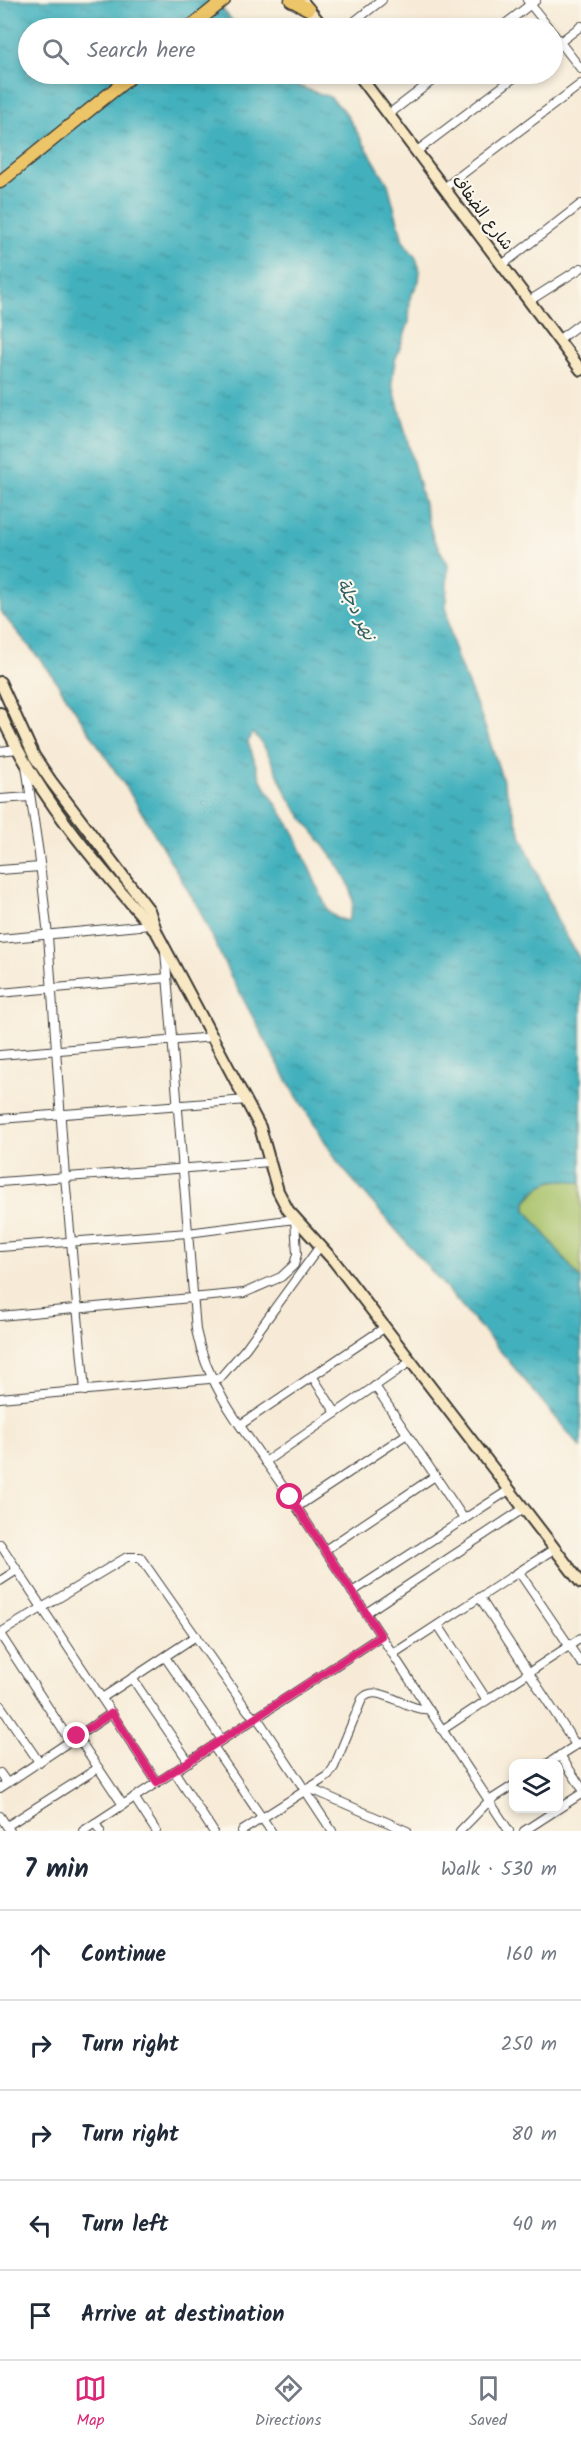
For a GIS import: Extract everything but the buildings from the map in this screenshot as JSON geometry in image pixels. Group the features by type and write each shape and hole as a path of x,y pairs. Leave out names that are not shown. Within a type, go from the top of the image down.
{"main road":[{"path":"291,0 305,4 316,18"},
{"path":"202,18 223,1"},
{"path":"0,182 122,84"},
{"name":"شارع الضفاف","path":"366,84 579,365"},
{"path":"0,682 34,756 142,898 149,910 153,929"},
{"path":"0,713 39,788 80,842 153,929 164,946 260,1127 278,1191 295,1219 320,1246 581,1583"}],"street":[{"path":"359,18 382,0"},
{"path":"512,18 531,2 542,18"},
{"path":"563,40 581,26"},
{"path":"563,46 581,69"},
{"path":"389,114 428,84"},
{"path":"417,151 506,84"},
{"path":"444,188 581,84"},
{"path":"502,265 581,204"},
{"path":"529,301 581,268"},
{"path":"558,340 581,323"},
{"path":"0,751 17,749"},
{"path":"26,765 48,936 64,1177 85,1391"},
{"path":"0,799 30,796"},
{"path":"0,870 40,867"},
{"path":"0,939 153,929"},
{"path":"164,946 199,1347 213,1380 240,1425 297,1507 508,1831"},
{"path":"0,993 167,978"},
{"path":"0,1055 214,1037"},
{"path":"0,1119 247,1100"},
{"path":"0,1182 270,1161"},
{"path":"0,1248 188,1233 295,1219 297,1254 294,1265 286,1274 244,1293 0,1316"},
{"path":"0,1398 213,1380 227,1372 320,1246"},
{"path":"240,1425 384,1328"},
{"path":"265,1462 410,1362"},
{"path":"312,1376 336,1413"},
{"path":"375,1386 464,1519"},
{"path":"297,1507 407,1434"},
{"path":"325,1550 435,1476"},
{"path":"352,1592 508,1490"},
{"path":"366,1613 524,1509"},
{"path":"0,1544 157,1782"},
{"path":"393,1654 554,1549"},
{"path":"123,1805 98,1768 73,1739 0,1634 117,1562 129,1556 135,1556 143,1559 248,1711 256,1718 307,1789 332,1831"},
{"path":"0,1581 17,1570"},
{"path":"519,1572 581,1664"},
{"path":"480,1598 578,1743 554,1759"},
{"path":"438,1625 487,1700"},
{"path":"102,1698 196,1636"},
{"path":"82,1831 381,1636"},
{"path":"442,1730 581,1638"},
{"path":"165,1656 222,1740"},
{"path":"132,1678 189,1762"},
{"path":"242,1831 332,1771 362,1699 367,1694 375,1692 416,1708 429,1708"},
{"path":"0,1705 39,1762"},
{"path":"0,1773 3,1785 112,1713"},
{"path":"213,1746 271,1831"},
{"path":"560,1755 581,1787"},
{"path":"0,1816 9,1829 98,1768"},
{"path":"174,1771 213,1831"},
{"path":"460,1831 489,1801 509,1788"},
{"path":"307,1789 407,1831"},
{"path":"524,1831 581,1794"},
{"path":"134,1797 156,1831"},
{"path":"95,1823 100,1831"}],"green space":[{"path":"566,1178 581,1183 581,1280 526,1210 526,1201 545,1183"}],"water":[{"name":"نهر دجلة","path":"0,0 214,0 230,18 18,18 18,84 296,84 330,97 345,112 388,184 403,241 416,258 420,270 419,281 410,298 409,322 395,361 392,382 433,538 448,564 446,605 449,628 457,658 482,718 521,835 558,922 581,961 581,1183 557,1180 544,1184 526,1201 526,1210 581,1280 581,1448 339,1164 287,1080 228,971 199,909 135,801 48,669 0,611","holes":["253,733 268,755 289,798 334,858 348,883 353,901 348,921 337,918 328,911 293,831 261,780 248,742"]}],"route":[{"path":"77,1736 112,1713 157,1782 381,1636 290,1497"}]}
